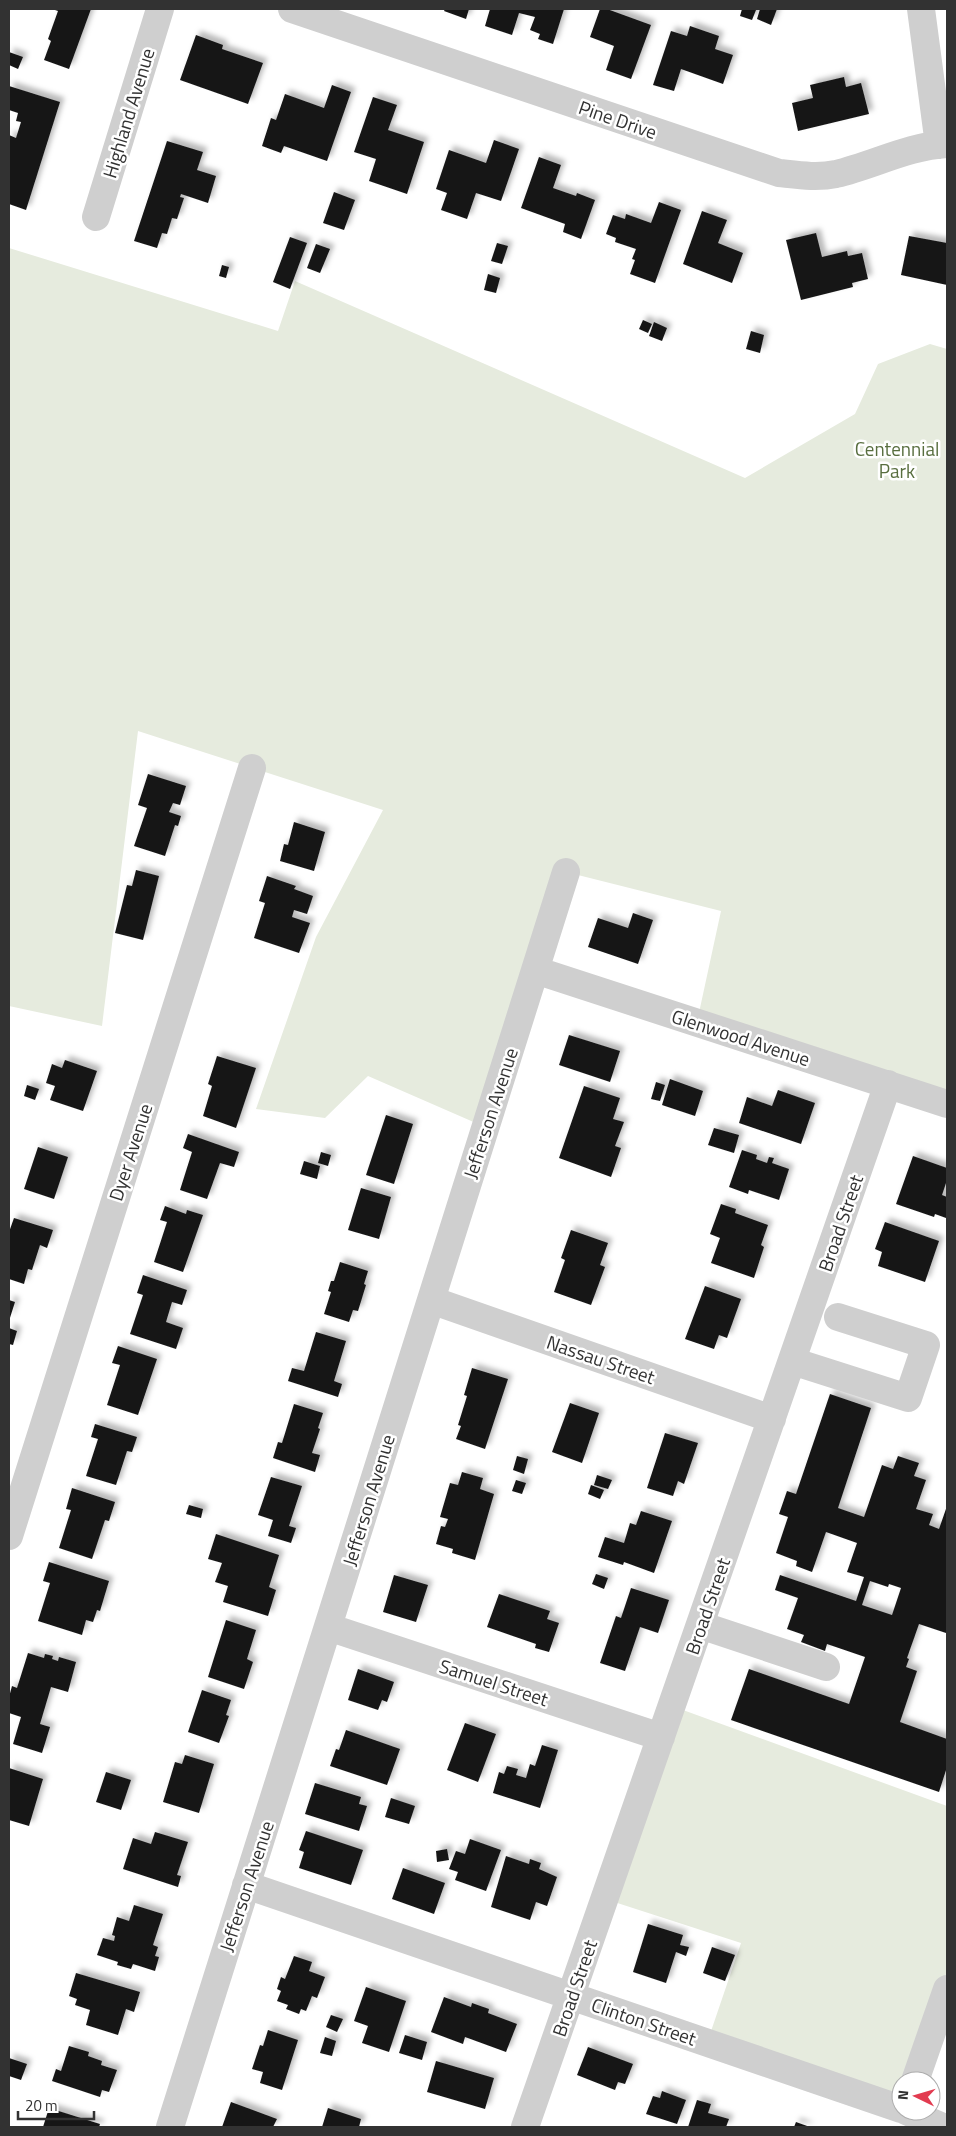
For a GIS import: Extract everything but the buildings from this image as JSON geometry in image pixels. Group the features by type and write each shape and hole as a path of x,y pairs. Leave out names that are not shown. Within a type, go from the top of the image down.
{"street":[{"name":"Highland Avenue","path":"96,217 160,9"},
{"name":"Pine Drive","path":"292,9 779,173 807,177 835,174 908,151 943,145"},
{"path":"921,9 943,145"},
{"name":"Dyer Avenue","path":"9,1536 252,768"},
{"name":"Jefferson Avenue","path":"170,2127 566,872"},
{"name":"Glenwood Avenue","path":"535,970 947,1104"},
{"name":"Broad Street","path":"525,2127 888,1084"},
{"name":"Nassau Street","path":"431,1300 772,1419"},
{"path":"792,1361 908,1398 926,1345 838,1317"},
{"path":"700,1625 826,1667"},
{"name":"Samuel Street","path":"328,1627 661,1737"},
{"name":"Clinton Street","path":"246,1885 891,2106"},
{"path":"918,2071 947,1989"},
{"path":"929,2121 943,2127"}],"green space":[{"name":"Centennial Park","path":"9,248 278,331 295,281 745,478 855,414 878,364 930,344 947,349 947,1104 697,1022 721,911 566,872 485,1127 368,1076 325,1118 256,1109 316,937 383,810 138,731 102,1026 9,1006"},
{"path":"672,1706 947,1806 947,1989 918,2071 891,2071 891,2106 707,2043 741,1943 605,1899"}]}
